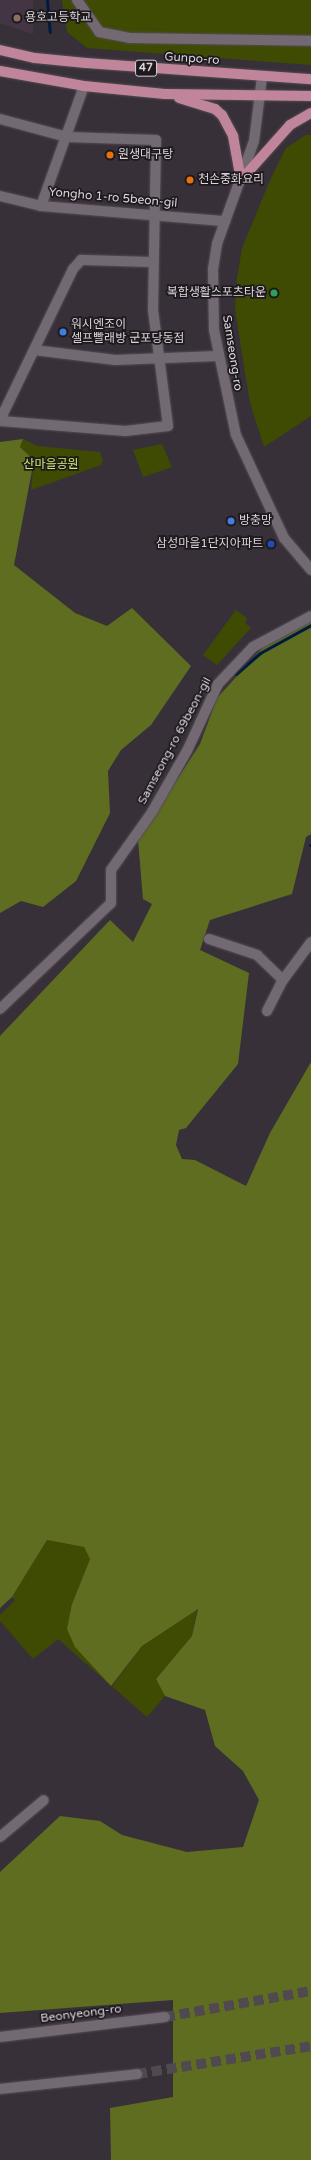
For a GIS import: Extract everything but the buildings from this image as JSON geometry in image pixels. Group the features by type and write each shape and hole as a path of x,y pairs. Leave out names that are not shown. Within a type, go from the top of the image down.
{"main road":[{"name":"Gunpo-ro","path":"0,50 35,58 311,80"},
{"name":"47","path":"0,71 84,86 166,94 311,96"},
{"path":"166,94 215,108 222,114 233,136 241,180"},
{"path":"241,180 290,125 311,113"}],"street":[{"path":"78,0 99,32 129,38 311,42"},
{"name":"Samseong-ro","path":"262,77 254,141 241,180 224,221 213,270 218,356 236,435 250,470 284,538 311,570"},
{"path":"41,206 67,137 84,86"},
{"path":"0,119 67,137 156,140 156,214 153,262 159,360 168,426 125,431 0,421 73,269 82,260 153,262"},
{"name":"Yongho 1-ro 5beon-gil","path":"0,196 41,206 156,214 224,221"},
{"path":"34,350 59,356 159,360 218,356"},
{"name":"Samseong-ro 69beon-gil","path":"0,1009 111,903 110,870 156,805 187,751 218,684 253,647 311,616"},
{"path":"208,938 257,956 283,980"},
{"path":"267,1011 283,980 311,942"},
{"path":"0,1837 44,1800"},
{"name":"Beonyeong-ro","path":"0,2037 165,2017"},
{"path":"0,2090 136,2074"}],"shaded area":[{"name":"용호고등학교","path":"0,0 33,0 33,34 0,23"}],"green space":[{"path":"62,0 311,0 311,65 87,48 67,32"},
{"name":"복합생활스포츠타운","path":"306,135 311,135 311,416 264,447 250,403 243,360 235,309 237,278 242,248 271,178 286,148"},
{"name":"산마을공원","path":"23,439 37,446 100,452 103,461 101,465 31,490 34,460 20,447"},
{"path":"23,439 20,447 34,460 14,565 75,613 107,626 132,608 191,666 151,725 121,750 108,771 110,813 76,881 43,907 21,901 0,913 0,442"},
{"path":"162,444 172,467 143,477 133,450"},
{"path":"236,610 247,618 245,623 251,628 217,665 203,655"},
{"path":"311,619 311,834 306,837 292,894 210,920 200,950 249,973 238,1064 186,1128 179,1130 176,1145 182,1159 195,1160 246,1186 270,1133 311,1062 311,2160 111,2160 110,2108 173,2097 173,2000 0,2013 0,1872 60,1816 100,1821 122,1835 187,1852 243,1847 259,1800 243,1771 215,1746 205,1710 165,1696 156,1679 192,1636 198,1609 142,1646 111,1686 75,1647 67,1629 72,1604 90,1559 84,1547 47,1540 12,1597 0,1608 0,1036 110,920 133,942 152,904 143,899 138,840 200,744 217,698 267,643"},
{"path":"47,1540 84,1547 90,1559 72,1604 112,1686 142,1646 197,1609 192,1636 156,1679 165,1696 147,1717 58,1639 33,1659 0,1621 0,1615 15,1600 12,1597"}],"waterway":[{"path":"47,0 50,32"},
{"path":"236,674 260,653 311,625"}],"tunnel":[{"path":"165,2017 311,1991"},
{"path":"137,2074 311,2046"}],"place":[{"name":"용호고등학교","path":"17,18"},
{"name":"원생대구탕","path":"110,155"},
{"name":"천손중화요리","path":"190,180"},
{"name":"복합생활스포츠타운","path":"274,293"},
{"name":"워시엔조이 셀프빨래방 군포당동점","path":"63,332"},
{"name":"방충망","path":"231,521"},
{"name":"삼성마을1단지아파트","path":"271,544"}]}
